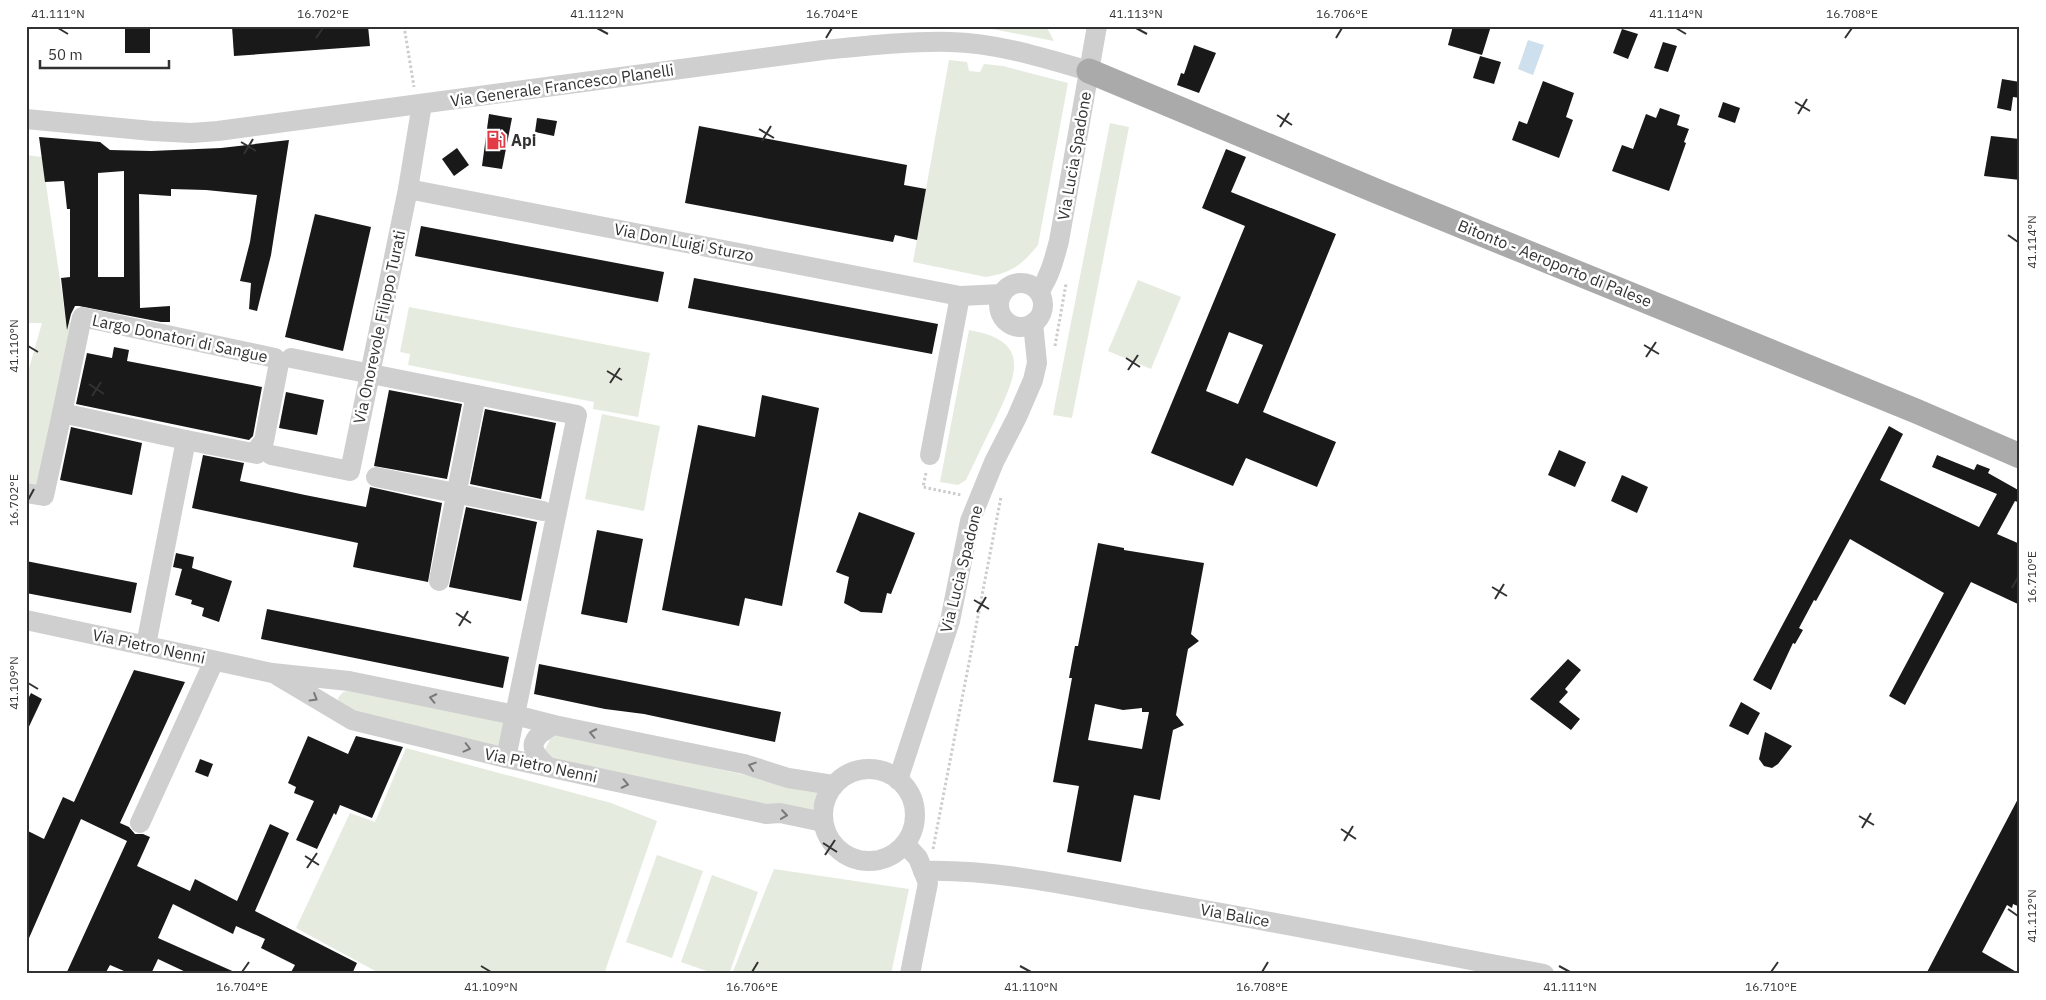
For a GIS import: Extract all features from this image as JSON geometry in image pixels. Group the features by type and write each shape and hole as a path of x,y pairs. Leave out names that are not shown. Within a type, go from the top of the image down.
{"main road":[{"name":"Bitonto - Aeroporto di Palese","path":"1090,71 1381,193 1916,411 2020,456"}],"street":[{"name":"Via Lucia Spadone","path":"1039,292 1048,280 1059,241 1097,26"},
{"name":"Via Generale Francesco Planelli","path":"28,120 152,131 192,133 218,131 823,50 891,43 951,42 996,47 1090,71"},
{"name":"Via Onorevole Filippo Turati","path":"364,474 369,373 408,189 422,104"},
{"name":"Via Don Luigi Sturzo","path":"408,189 960,296"},
{"path":"1037,363 1026,343 1007,320 1000,301 1010,288 1044,262 1059,241"},
{"path":"1028,284 1039,292 1043,306 1038,319 1023,327 960,296 1028,284"},
{"path":"930,455 960,296"},
{"name":"Largo Donatori di Sangue","path":"26,493 44,496 82,317 270,356 279,363 264,442 259,447 264,455"},
{"path":"1033,323 1037,363"},
{"path":"291,358 577,415 506,758"},
{"name":"Via Lucia Spadone","path":"898,780 950,621 964,550 978,499 1027,394 1037,363"},
{"path":"439,581 476,395"},
{"path":"62,413 543,512"},
{"path":"146,645 186,440"},
{"name":"Via Pietro Nenni","path":"26,620 272,673 349,681 515,715 554,725 744,764 788,778 833,786"},
{"path":"140,823 214,660"},
{"name":"Via Pietro Nenni","path":"272,673 352,720 506,758 766,814 780,813 823,822"},
{"path":"548,767 536,757 534,741 540,733 554,725"},
{"path":"866,769 886,772 898,780 909,793 913,802 915,823 907,842 892,856 872,862 851,858 834,847 828,838 823,822 823,808 833,786 846,775 866,769"},
{"path":"907,846 918,858 928,883 910,974"},
{"name":"Via Balice","path":"923,871 1002,876 1084,888 1221,912 1544,974"}],"path":[{"path":"404,26 412,82 422,104"},
{"path":"1054,352 1068,275"},
{"path":"930,455 923,487 978,499"},
{"path":"948,872 951,855 933,851 1003,489"}],"shaded area":[{"path":"974,26 1046,26 1054,41 982,27"},
{"path":"949,60 967,62 969,71 980,72 984,64 1003,66 1068,83 1038,245 1027,258 1015,267 986,277 913,262"},
{"path":"1110,123 1129,127 1072,418 1053,415"},
{"path":"26,155 42,157 66,321 71,322 39,486 26,483 26,379 42,323 26,323"},
{"path":"1138,280 1181,297 1151,369 1108,351"},
{"path":"409,307 650,353 638,417 593,409 594,402 408,365 410,354 400,352"},
{"path":"969,330 989,335 1003,342 1011,351 1014,362 1010,387 966,480 958,485 940,482"},
{"path":"602,414 660,426 644,511 585,499"},
{"path":"354,689 506,721 498,748 348,710 340,706 338,698 343,692"},
{"path":"559,734 820,792 811,813 549,762 545,750 550,739"},
{"path":"406,748 611,803 657,821 604,974 381,974 296,928 350,813 375,822"},
{"path":"657,855 703,871 672,958 626,942"},
{"path":"774,869 909,889 891,974 732,974"},
{"path":"712,875 758,892 729,974 715,974 681,962"}],"water":[{"path":"1528,40 1544,45 1533,75 1518,69"}],"building":[{"path":"125,26 150,26 150,53 125,53"},
{"path":"232,26 368,26 370,46 234,56"},
{"path":"1453,26 1491,26 1482,55 1448,45"},
{"path":"1622,29 1638,34 1628,59 1613,53"},
{"path":"1663,42 1677,46 1668,72 1654,68"},
{"path":"1194,45 1216,53 1199,93 1177,85 1181,73 1184,74"},
{"path":"1480,56 1501,62 1494,84 1473,78"},
{"path":"2002,79 2020,82 2020,98 2013,97 2011,111 1997,108"},
{"path":"1543,81 1574,93 1566,117 1573,120 1559,158 1512,140 1519,121 1527,124"},
{"path":"1723,102 1740,108 1735,123 1718,117"},
{"path":"1660,108 1680,115 1677,125 1689,129 1669,191 1612,171 1622,145 1633,149 1646,114 1656,118"},
{"path":"489,114 512,118 502,169 482,166"},
{"path":"537,118 557,121 554,136 535,132"},
{"path":"699,126 907,165 904,185 926,189 917,240 895,235 893,242 685,203"},
{"path":"1991,136 2020,139 2020,180 1984,176"},
{"path":"39,137 100,142 110,150 151,151 221,148 289,140 271,255 257,311 249,309 251,283 240,281 250,242 257,195 171,189 171,196 139,194 140,308 170,306 170,322 75,306 67,330 61,278 70,277 70,209 67,209 64,181 45,182","holes":["124,171 124,277 98,277 98,173"]},
{"path":"457,148 469,165 454,176 442,159"},
{"path":"1226,149 1246,157 1231,192 1336,234 1263,412 1336,442 1317,487 1246,458 1233,486 1151,453 1245,226 1202,208","holes":["1229,332 1263,345 1238,404 1206,391"]},
{"path":"315,214 371,227 343,351 285,337"},
{"path":"421,226 664,272 658,302 415,256"},
{"path":"694,278 938,324 932,354 688,308"},
{"path":"114,347 129,350 127,361 262,387 253,436 249,440 76,404 87,353 112,358"},
{"path":"389,390 462,404 447,479 374,466"},
{"path":"286,392 324,400 317,435 279,428"},
{"path":"762,395 819,408 782,606 745,598 739,626 662,610 698,425 755,437"},
{"path":"485,409 556,423 541,499 470,484"},
{"path":"1889,426 1903,434 1880,480 1979,527 1997,494 1932,467 1937,455 1974,470 1977,464 1990,469 1988,473 2020,491 2020,503 2015,501 1997,534 2020,544 2020,605 1971,582 1905,705 1889,696 1944,593 1850,539 1799,628 1803,630 1795,644 1793,643 1771,690 1753,680"},
{"path":"71,427 142,443 132,495 60,480"},
{"path":"1559,450 1586,462 1575,487 1548,475"},
{"path":"203,455 244,463 240,481 305,495 366,507 370,487 442,503 428,582 353,567 358,543 192,508"},
{"path":"1622,475 1648,487 1637,513 1611,501"},
{"path":"466,507 537,522 521,601 449,587"},
{"path":"859,512 915,533 891,594 887,593 882,613 861,612 844,603 849,577 836,572"},
{"path":"597,530 643,539 627,623 581,614"},
{"path":"1098,543 1124,548 1124,550 1204,563 1191,634 1199,641 1188,649 1176,715 1184,725 1173,730 1160,800 1134,795 1121,862 1067,852 1079,786 1053,782 1072,678 1069,678 1075,646 1078,646","holes":["1095,704 1123,710 1142,708 1142,712 1149,712 1142,749 1088,740"]},
{"path":"176,553 194,557 192,568 232,581 219,622 202,616 204,608 191,604 192,600 175,595 182,569 173,567"},
{"path":"26,561 137,583 131,613 26,593"},
{"path":"267,609 509,657 503,688 261,639"},
{"path":"1568,659 1581,670 1565,689 1568,692 1559,702 1580,719 1571,730 1530,699"},
{"path":"539,664 781,712 775,742 644,714 605,709 534,694"},
{"path":"134,670 185,682 120,823 129,827 135,834 143,834 150,837 137,866 190,891 195,879 237,901 270,824 289,833 255,911 357,963 352,974 290,974 295,965 261,948 265,939 236,926 233,934 173,904 158,938 239,974 190,974 158,959 151,974 131,974 110,965 105,974 66,974 127,841 81,819 26,945 26,830 44,839 63,797 74,802"},
{"path":"31,693 42,699 26,733 26,703"},
{"path":"1741,702 1760,713 1748,735 1729,726"},
{"path":"1765,732 1792,746 1778,764 1772,768 1764,766 1759,759"},
{"path":"308,736 348,754 356,736 403,747 372,818 340,805 336,815 334,813 317,849 296,840 314,801 294,793 296,787 288,783"},
{"path":"200,759 213,764 208,777 195,772"},
{"path":"2020,795 2020,907 2013,904 2012,908 2007,905 1982,952 2020,974 1926,974"}],"place":[{"name":"Api","path":"496,140"}]}
